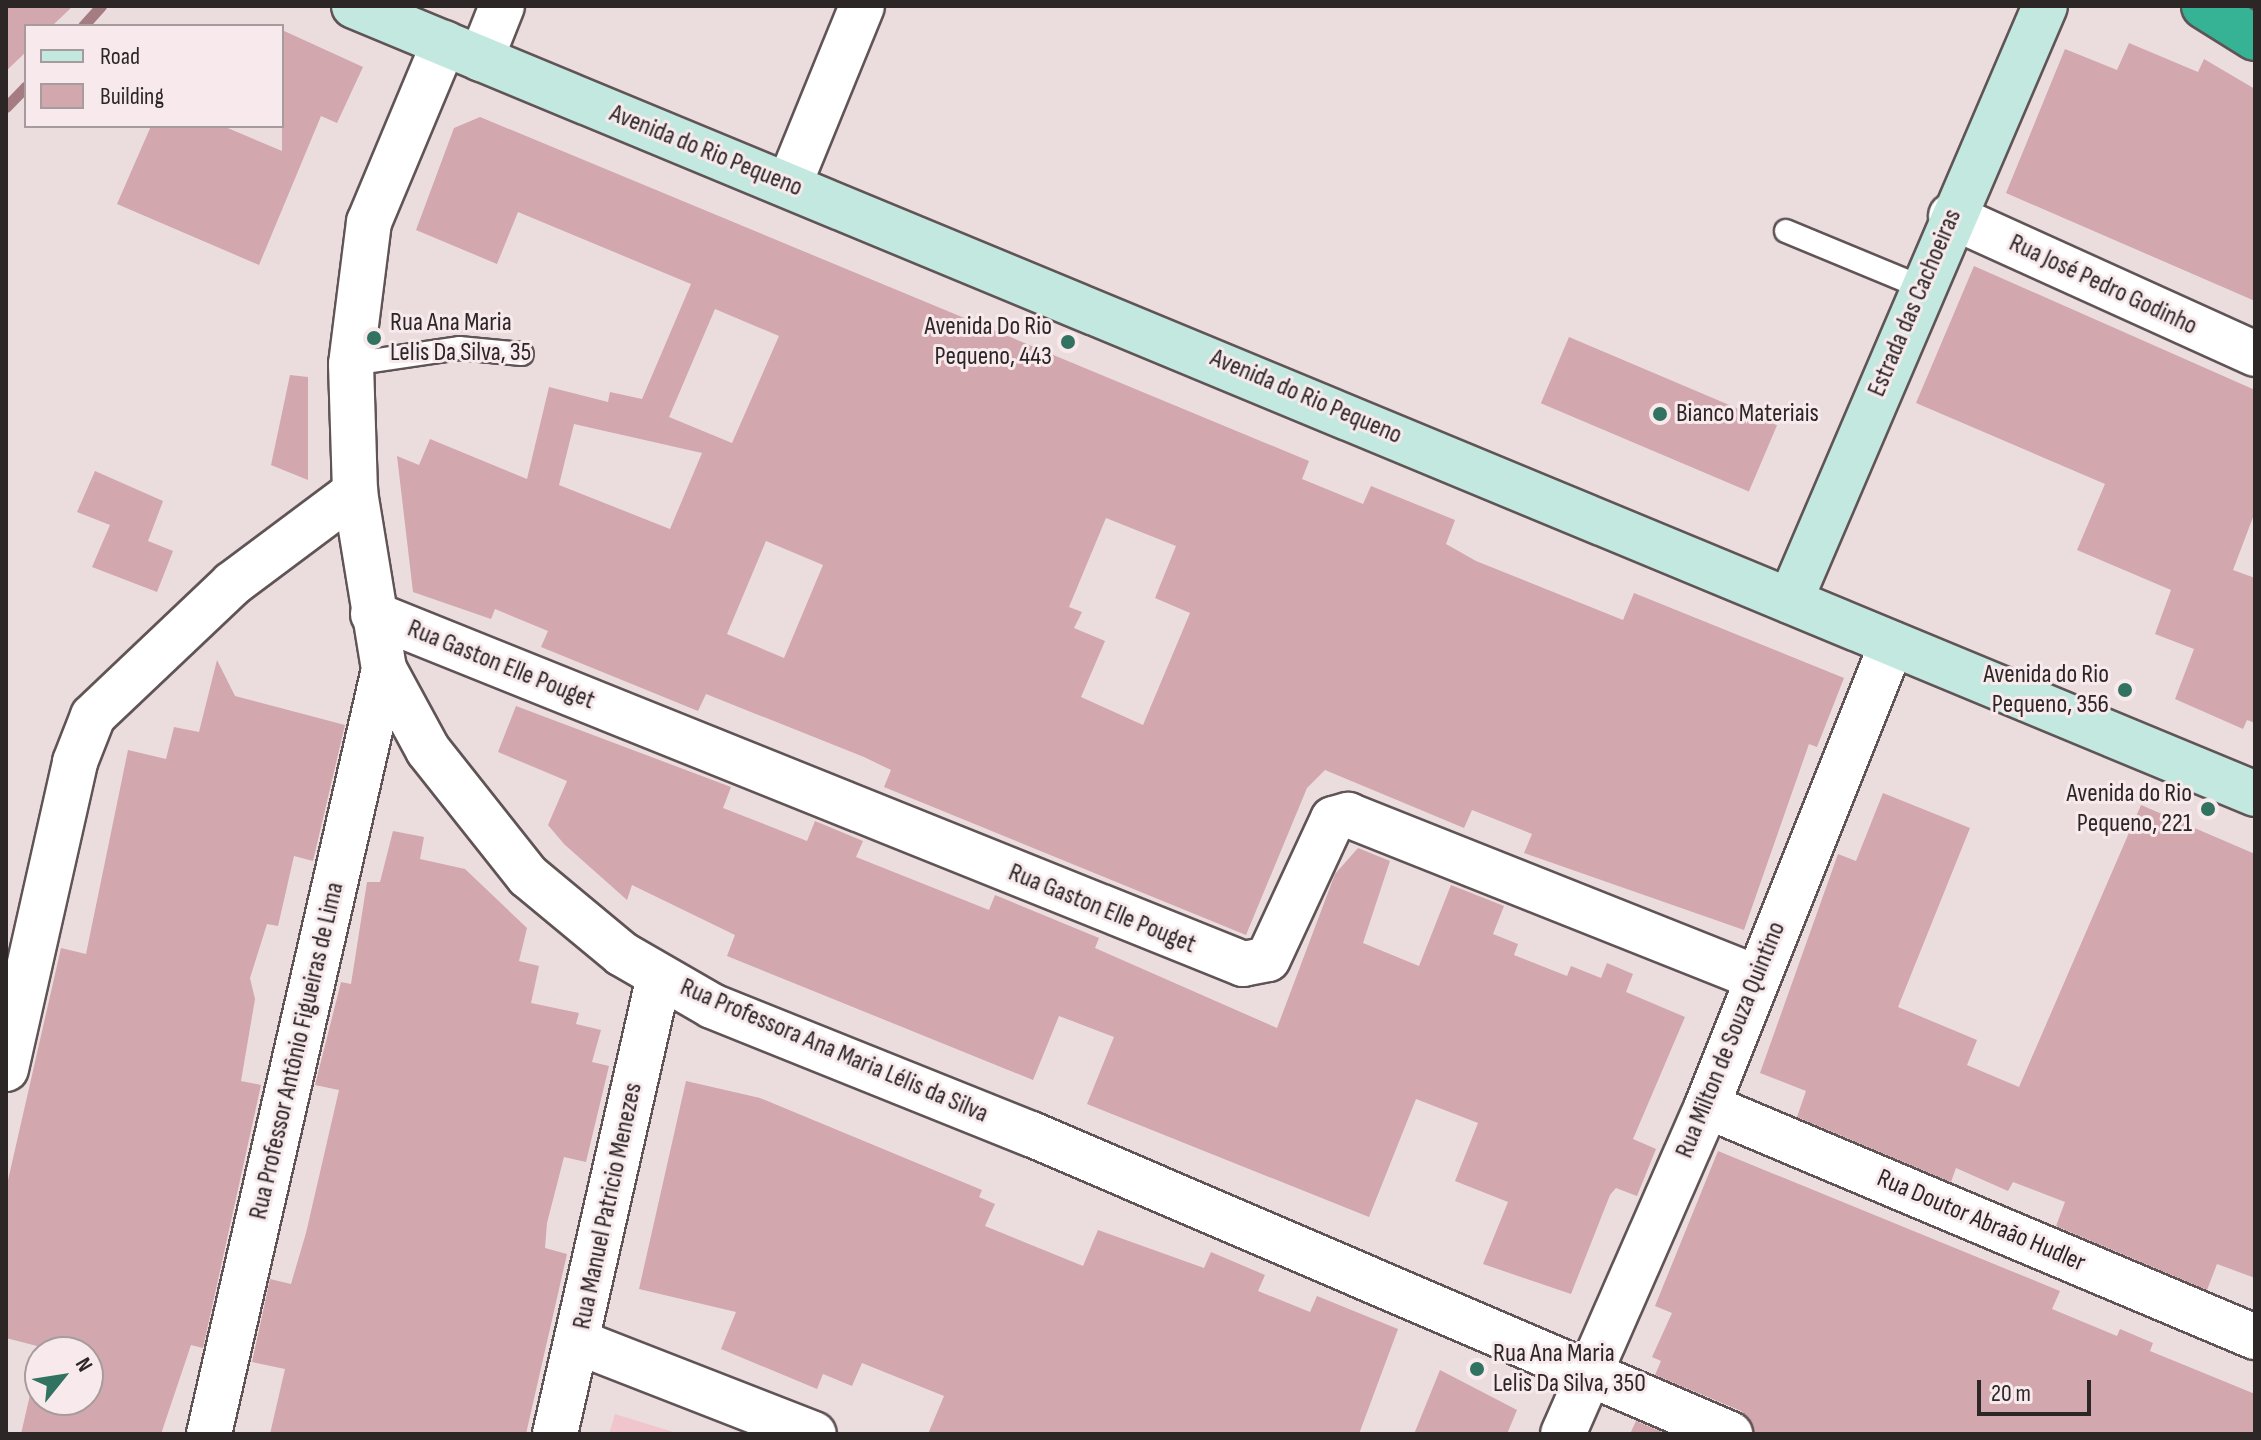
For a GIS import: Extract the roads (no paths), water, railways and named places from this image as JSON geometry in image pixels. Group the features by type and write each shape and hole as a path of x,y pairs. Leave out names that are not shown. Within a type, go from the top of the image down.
{"highway":[{"path":"2204,6 2255,38"}],"main road":[{"name":"Avenida do Rio Pequeno","path":"354,6 2255,794"},
{"name":"Estrada das Cachoeiras","path":"1790,601 1951,216 2045,6"}],"street":[{"name":"Rua Professora Ana Maria Lélis da Silva","path":"502,6 462,51 369,222 351,364 355,492 384,669 428,750 528,876 659,977 1730,1434"},
{"path":"789,185 862,6"},
{"name":"Rua José Pedro Godinho","path":"1951,216 2255,354"},
{"path":"6,1069 75,762 93,716 232,584 355,492"},
{"name":"Rua Gaston Elle Pouget","path":"373,614 1232,961 1268,959 1333,819 1348,815 1755,977"},
{"name":"Rua Milton de Souza Quintino","path":"1563,1434 1707,1106 1755,977 1892,644"},
{"name":"Rua Professor Antônio Figueiras de Lima","path":"209,1434 384,669"},
{"name":"Rua Manuel Patricio Menezes","path":"555,1434 659,977"},
{"name":"Rua Doutor Abraão Hudler","path":"1707,1106 2255,1337"},
{"path":"578,1342 814,1434"}],"lane":[{"path":"1786,231 1921,287"},
{"path":"351,364 459,348 522,354"}],"waterway":[{"path":"85,24 101,6"},
{"path":"6,107 24,88"}],"place":[{"name":"Rua Ana Maria Lelis Da Silva, 35","path":"374,338"},
{"name":"Avenida Do Rio Pequeno, 443","path":"1068,342"},
{"name":"Bianco Materiais","path":"1660,414"},
{"name":"Avenida do Rio Pequeno, 356","path":"2125,690"},
{"name":"Avenida do Rio Pequeno, 221","path":"2208,809"},
{"name":"Rua Ana Maria Lelis Da Silva, 350","path":"1477,1369"}]}
